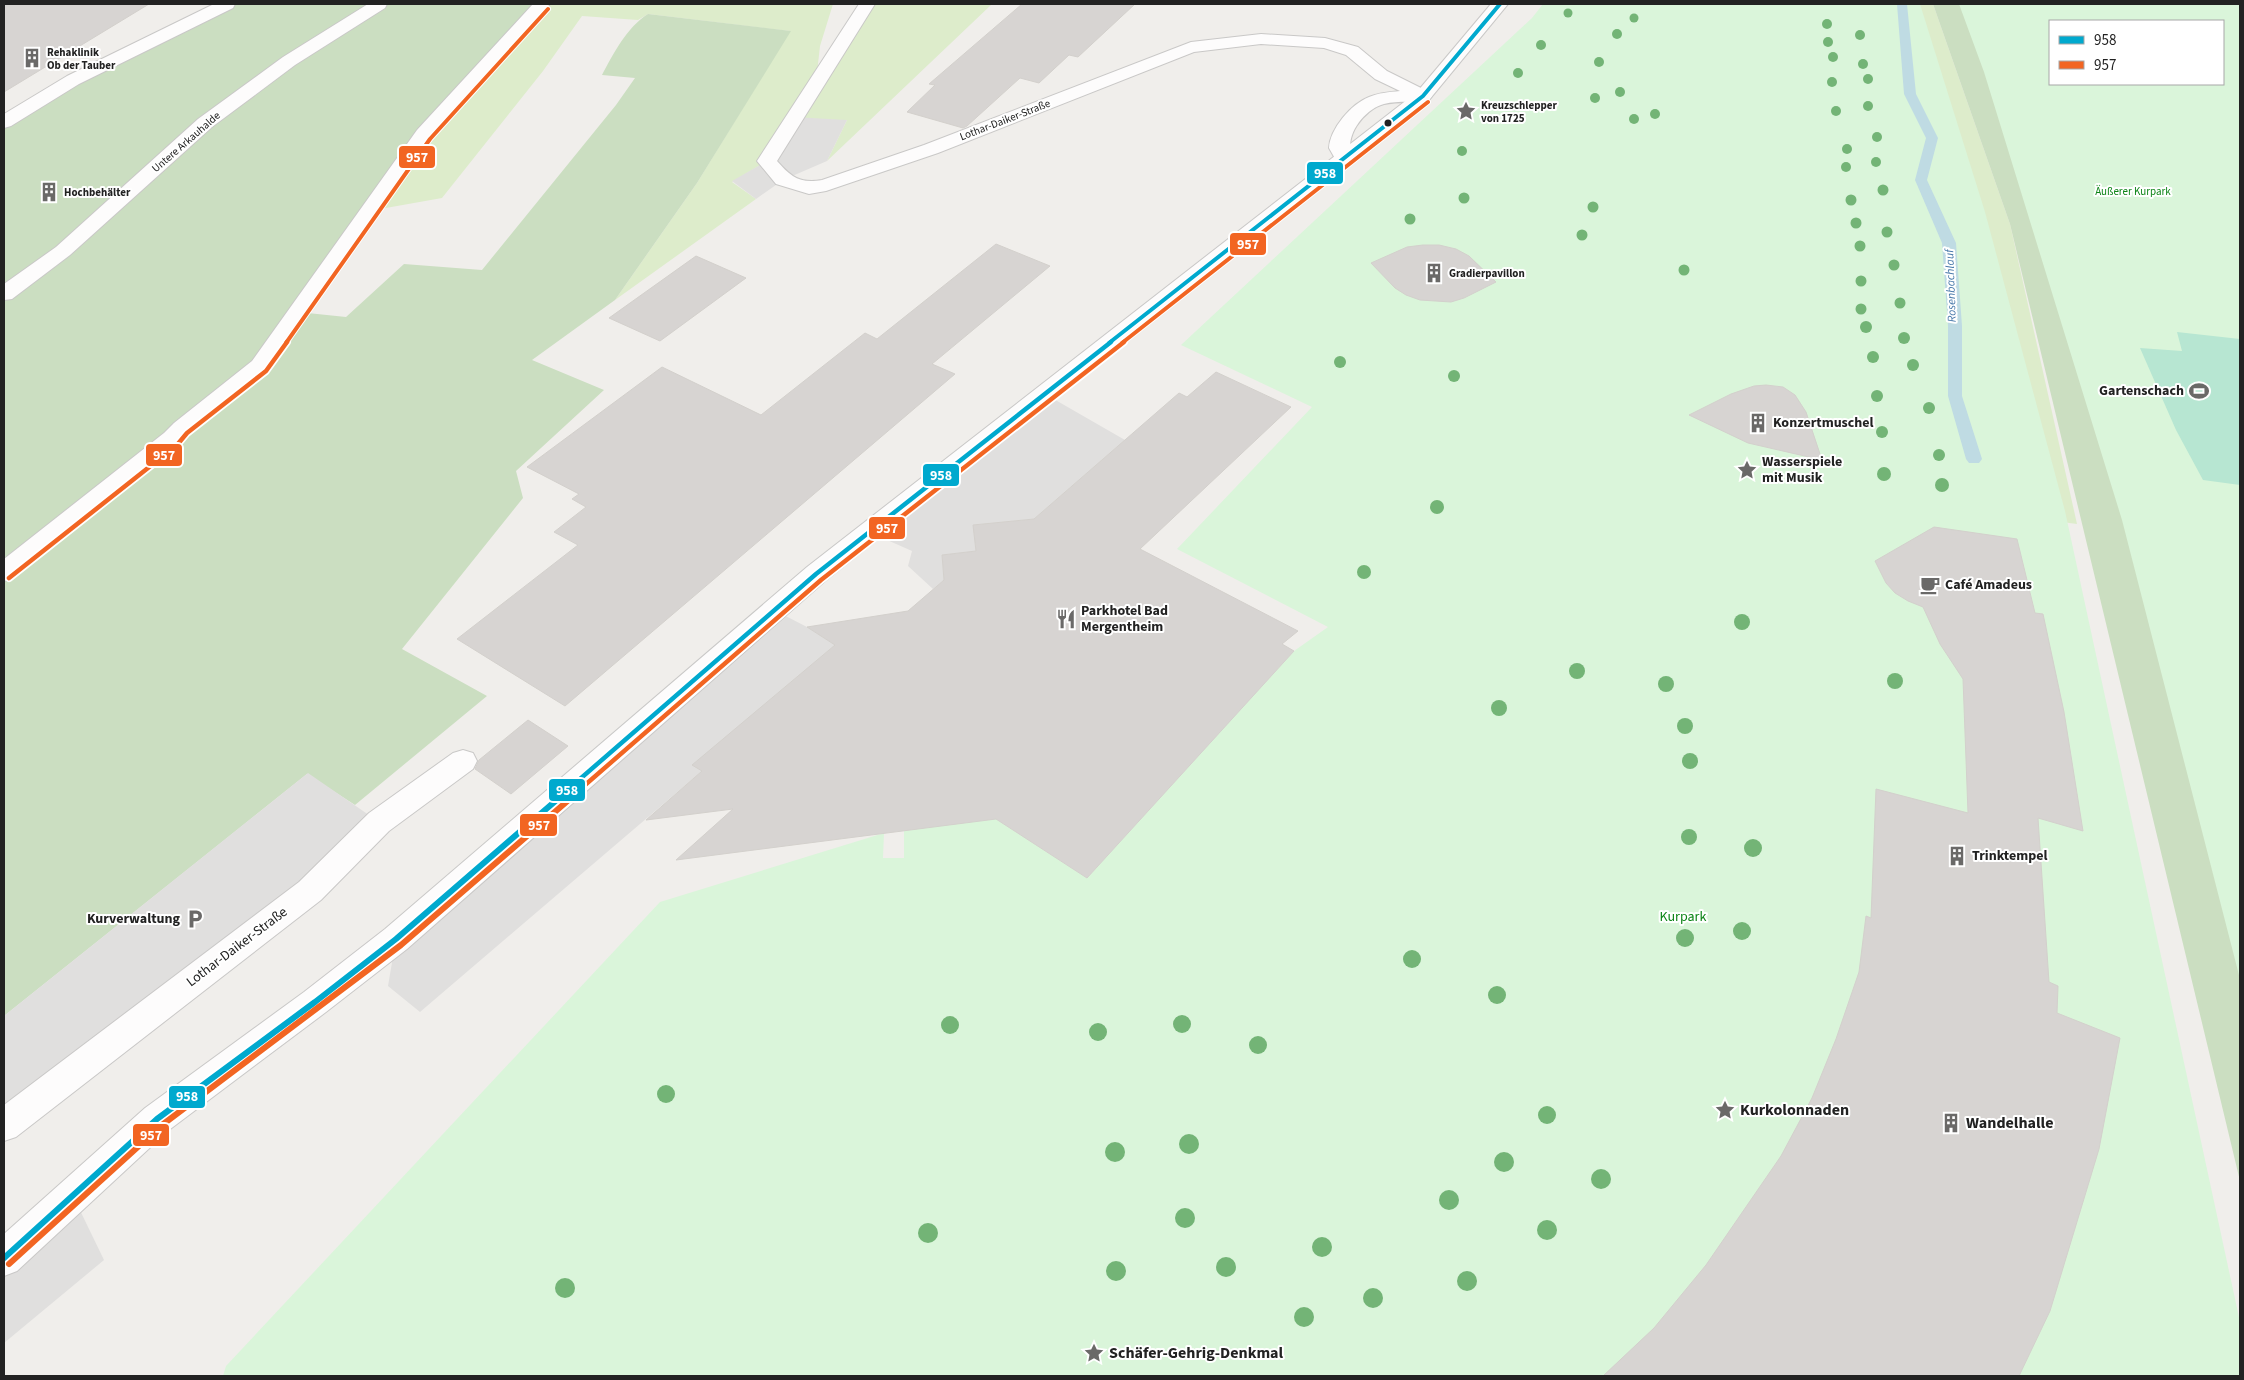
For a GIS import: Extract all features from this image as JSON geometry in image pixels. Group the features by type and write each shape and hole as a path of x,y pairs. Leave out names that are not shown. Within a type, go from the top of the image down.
{"street":[{"path":"4,122 73,80 227,4"},
{"name":"Untere Arkauhalde","path":"4,294 63,251 205,123 289,61 378,4"},
{"path":"4,572 172,439 182,428 260,366 424,134 542,4"},
{"name":"Lothar-Daiker-Straße","path":"867,4 767,161 783,180 809,188 826,185 931,149 1191,47 1260,39 1325,43 1352,52 1381,75 1423,96"},
{"path":"4,1258 157,1119 396,940 816,574 1423,96 1500,4"},
{"path":"1344,158 1338,148 1339,142 1346,128 1358,113 1375,101 1423,96"},
{"name":"Lothar-Daiker-Straße","path":"4,1125 310,891 379,822 463,762"}],"green space":[{"path":"236,4 542,4 424,134 298,312 346,317 404,264 482,270 616,105 635,78 602,75 627,33 640,19 648,14 791,31 697,183 615,300 532,360 604,390 516,471 523,498 402,649 487,696 355,805 307,774 4,1016 4,122"},
{"path":"542,4 833,4 820,46 816,82 867,4 991,5 827,161 847,120 767,161 732,182 756,199 615,300 697,183 790,31 648,14 638,20 582,16 543,71 442,198 369,211 424,134"},
{"name":"Kurpark","path":"1543,4 1920,4 1985,212 2065,511 2240,1322 2240,1376 223,1376 226,1366 660,902 884,833 883,858 904,858 904,829 996,819 1087,878 1294,651 1328,627 1177,549 1312,407 1181,345 1532,18"},
{"path":"1914,4 1933,4 2010,224 2077,524 2054,521"},
{"path":"1933,4 2019,4 2240,651 2240,1181 2010,224"},
{"name":"Äußerer Kurpark","path":"1959,4 2240,4 2240,979 2122,520 1984,72"},
{"name":"Gartenschach","path":"2177,332 2240,339 2240,485 2203,480 2176,430 2140,348 2182,351"}],"shaded area":[{"path":"793,117 847,120 827,161 783,180 756,199 732,181 767,161"},
{"path":"1045,394 1125,440 1034,519 974,525 976,551 942,555 944,580 933,589 908,566 912,551 869,532"},
{"path":"774,610 807,627 835,645 693,765 702,771 420,1012 388,986 396,939"},
{"name":"Kurverwaltung","path":"308,773 379,822 4,1139 4,1016"},
{"path":"73,1196 104,1260 4,1343 4,1258"}],"building":[{"name":"Rehaklinik Ob der Tauber","path":"4,4 149,4 4,92"},
{"path":"1022,4 1135,4 1078,57 1069,55 1039,83 1020,78 963,128 907,112 935,85 929,84"},
{"path":"996,244 1050,266 932,364 955,374 565,706 457,639 578,545 554,532 586,507 572,499 579,494 527,467 662,367 761,415 865,333 877,339"},
{"name":"Gradierpavillon","path":"1439,245 1456,249 1469,256 1496,282 1464,298 1451,302 1420,300 1406,295 1395,288 1371,263 1407,247"},
{"path":"696,256 746,278 660,341 609,318"},
{"name":"Parkhotel Bad Mergentheim","path":"1216,372 1291,407 1140,549 1298,631 1282,644 1294,651 1087,878 996,819 676,860 733,809 646,820 702,771 692,765 835,645 807,627 908,611 944,580 942,555 976,551 973,525 1034,519 1179,393 1187,397"},
{"name":"Konzertmuschel","path":"1754,386 1783,387 1795,395 1806,412 1822,460 1748,443 1689,415 1731,394"},
{"name":"Wandelhalle","path":"1934,527 2017,539 2035,613 2043,614 2064,712 2083,831 2038,818 2049,982 2058,986 2057,1013 2120,1038 2099,1149 2050,1311 2019,1376 1603,1376 1654,1328 1706,1265 1781,1156 1812,1098 1836,1039 1859,972 1866,916 1871,918 1876,789 1968,813 1963,679 1940,644 1923,607 1895,593 1886,583 1875,561"},
{"path":"528,720 568,746 511,794 475,769 479,760"}],"waterway":[{"name":"Rosenbachlauf","path":"1902,4 1910,94 1932,138 1921,180 1949,243 1955,326 1955,396 1974,459"}],"transit line":[{"name":"958","path":"4,1258 157,1119 315,1002 396,939 816,574 1423,96 1500,4"},
{"name":"957","path":"9,578 177,445 187,433 266,371 430,139 548,9"},
{"name":"957","path":"9,1264 162,1125 401,945 821,580 1428,102"}],"place":[{"name":"Rehaklinik Ob der Tauber","path":"32,58"},
{"name":"Kreuzschlepper von 1725","path":"1466,111"},
{"name":"Hochbehälter","path":"49,192"},
{"name":"Gradierpavillon","path":"1434,273"},
{"name":"Gartenschach","path":"2199,391"},
{"name":"Konzertmuschel","path":"1758,423"},
{"name":"Wasserspiele mit Musik","path":"1747,470"},
{"name":"Café Amadeus","path":"1930,585"},
{"name":"Parkhotel Bad Mergentheim","path":"1066,619"},
{"name":"Trinktempel","path":"1957,856"},
{"name":"Kurverwaltung","path":"195,919"},
{"name":"Kurkolonnaden","path":"1725,1110"},
{"name":"Wandelhalle","path":"1951,1123"},
{"name":"Schäfer-Gehrig-Denkmal","path":"1094,1353"}]}
